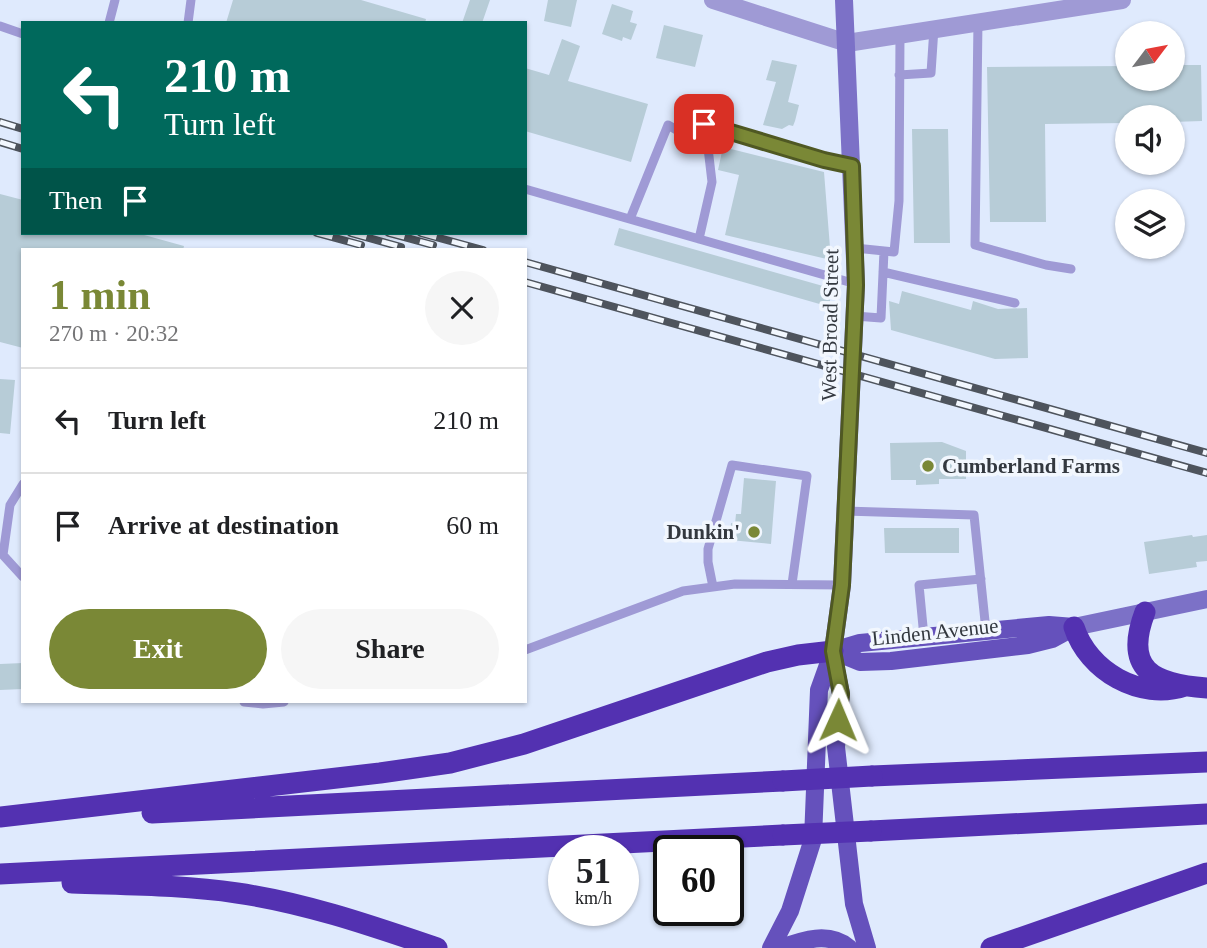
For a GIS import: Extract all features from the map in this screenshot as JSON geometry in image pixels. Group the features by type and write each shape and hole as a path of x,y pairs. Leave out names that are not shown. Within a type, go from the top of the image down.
{"highway":[{"path":"1145,612 1136,639 1142,662 1155,676 1185,687 1207,688"},
{"path":"1074,627 1084,651 1129,685 1152,691 1170,691 1185,687"},
{"path":"0,819 380,774 450,763 524,744 767,662 833,651"},
{"path":"0,819 1207,762"},
{"path":"0,874 1207,814"},
{"path":"991,948 1207,873"},
{"path":"0,880 171,886 237,893 295,904 438,948"}],"main road":[{"name":"West Broad Street","path":"771,948 790,911 813,839 819,690 833,651 842,585 856,285 844,0"},
{"name":"Linden Avenue","path":"833,651 860,643 1049,625 1074,627 1207,599"},
{"name":"Linden Avenue","path":"833,651 860,662 891,661 1028,645 1052,639 1074,627"},
{"name":"West Broad Street","path":"833,651 841,694 836,747 854,904 867,948"},
{"path":"781,948 814,938 831,940 849,948"}],"street":[{"path":"713,0 847,43 1122,0"}],"lane":[{"path":"110,21 115,0"},
{"path":"188,21 191,0"},
{"path":"978,21 975,245 1071,270"},
{"path":"0,26 21,33"},
{"path":"900,75 932,73 934,28"},
{"path":"855,248 894,252 898,201 900,34"},
{"path":"689,137 704,124 852,166"},
{"path":"630,219 668,125 708,148 712,182 699,239"},
{"path":"527,190 856,285"},
{"path":"855,316 881,318 884,251"},
{"path":"883,272 1015,303"},
{"path":"713,587 708,549 732,465 807,476 792,584"},
{"path":"21,487 10,505 3,555 21,576"},
{"path":"845,511 974,515 986,631"},
{"path":"924,637 919,585 981,579"},
{"path":"527,649 683,591 734,584 842,585"},
{"path":"254,703 274,703"}],"building":[{"path":"233,0 361,0 426,19 426,21 227,21"},
{"path":"470,0 490,0 483,21 463,21"},
{"path":"548,0 577,0 571,27 544,21"},
{"path":"612,4 633,11 630,22 637,24 631,40 623,37 622,41 602,34"},
{"path":"664,25 703,35 695,67 656,58"},
{"path":"562,39 580,46 568,81 648,104 631,162 527,132 527,69 549,75"},
{"path":"772,60 797,65 788,102 799,105 793,126 782,129 763,125 776,82 766,80"},
{"path":"1185,65 1201,65 1202,121 1185,122 1185,105 1115,105 1115,123 1045,124 1046,222 990,222 987,67 1115,66 1115,91 1185,91"},
{"path":"912,129 948,129 950,243 914,243"},
{"path":"723,147 824,172 831,260 725,235 739,175 718,170"},
{"path":"0,194 21,199 21,235 144,235 184,246 21,248 21,347 0,342"},
{"path":"619,228 830,288 830,307 614,245"},
{"path":"902,291 971,310 973,301 998,309 1027,308 1028,358 995,359 891,330 889,301 899,304"},
{"path":"0,379 15,380 10,434 0,433"},
{"name":"Cumberland Farms","path":"942,442 966,451 966,479 939,479 939,484 916,485 916,480 891,480 890,443"},
{"path":"744,478 776,481 771,544 730,540 731,523 735,524 736,514 741,514"},
{"name":"Cumberland Farms","path":"884,528 959,528 959,553 885,553"},
{"path":"1207,535 1207,561 1196,562 1197,567 1149,574 1144,542"},
{"path":"21,663 21,689 0,690 0,664"}],"railway":[{"path":"0,122 21,128"},
{"path":"0,142 21,148"},
{"path":"324,235 361,245"},
{"path":"358,235 401,247"},
{"path":"396,235 433,245"},
{"path":"428,235 476,248"},
{"path":"527,263 1207,453"},
{"path":"527,283 1207,473"}],"place":[{"name":"Cumberland Farms","path":"928,466"},
{"name":"Dunkin'","path":"754,532"}],"route":[{"path":"704,124 852,166 856,285 842,585 833,651 841,694 838,720"}]}
